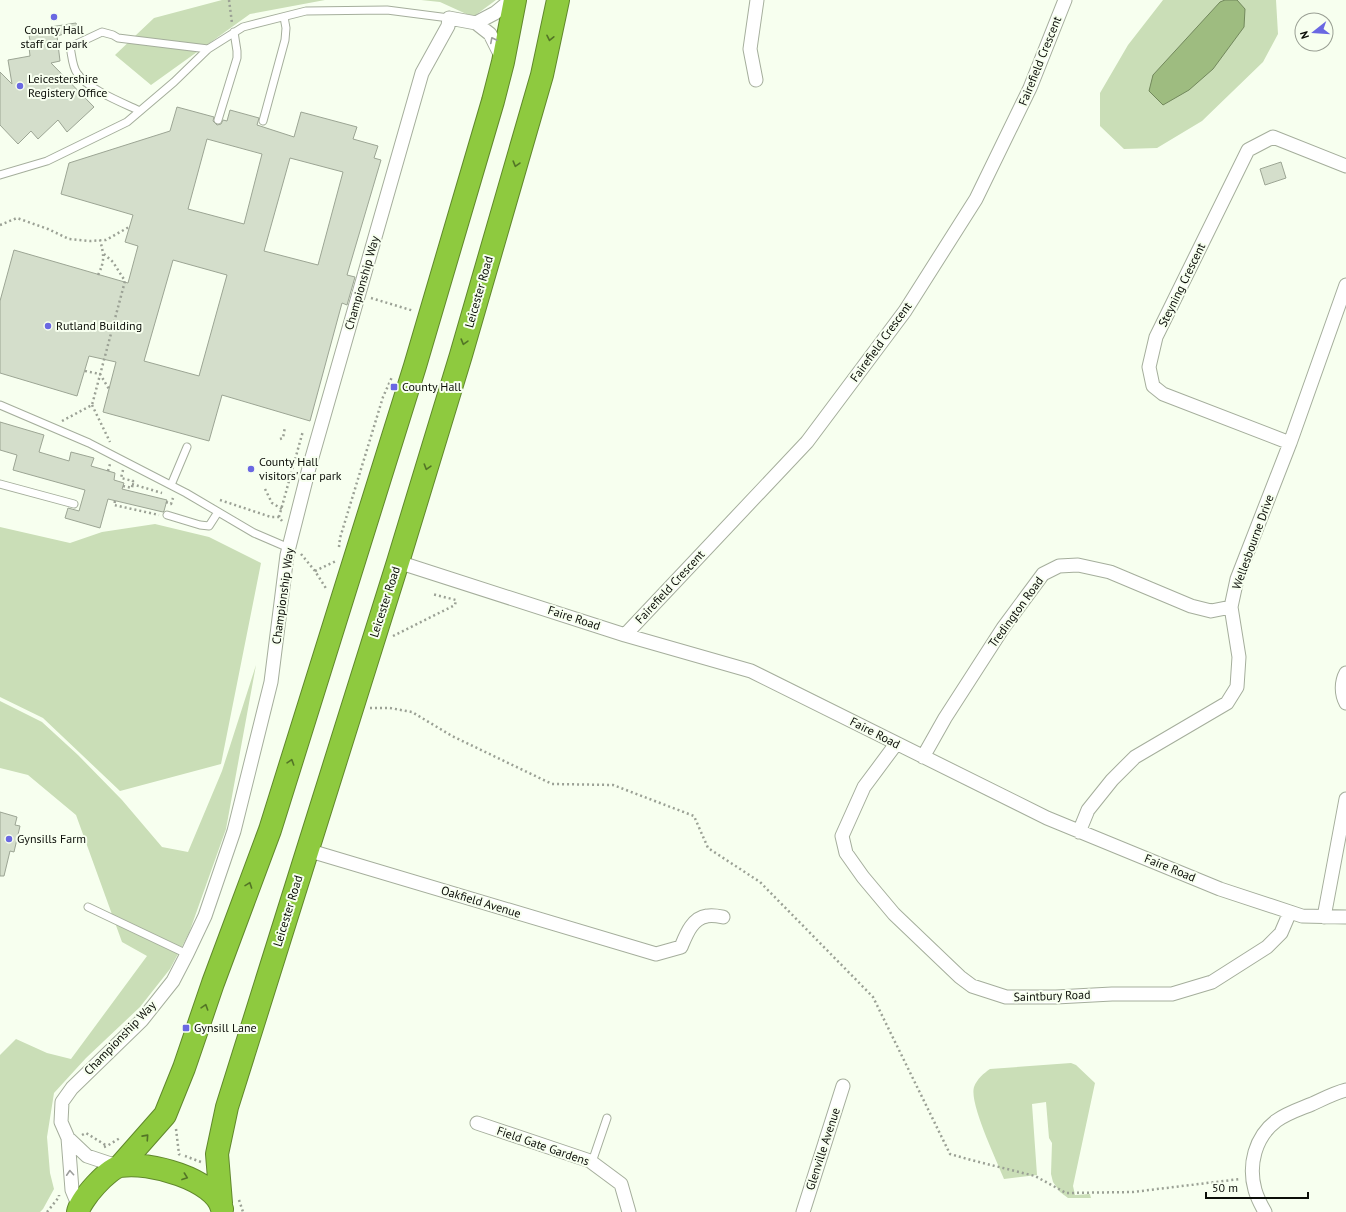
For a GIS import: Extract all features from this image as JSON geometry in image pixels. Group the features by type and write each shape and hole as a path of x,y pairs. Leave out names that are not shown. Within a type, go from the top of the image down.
{"highway":[{"path":"79,1210 86,1196 110,1171 119,1166 165,1115 184,1068 213,983 270,830 418,359 503,62 515,0"},
{"name":"Leicester Road","path":"222,1208 217,1154 227,1107 398,562 461,354 542,74 558,0"},
{"path":"119,1166 136,1165 155,1167 191,1179 212,1193 222,1208"}],"street":[{"path":"476,23 495,14 511,0"},
{"path":"756,0 750,49 756,80"},
{"name":"Fairefield Crescent","path":"625,635 807,442 905,311 976,199 1030,88 1065,0"},
{"path":"449,18 476,23 490,34 503,62"},
{"name":"Championship Way","path":"79,1210 72,1190 70,1177 68,1138 61,1122 62,1102 72,1088 142,1020 173,981 188,954 205,916 234,832 271,682 290,542 309,468 422,73 448,26 449,18"},
{"name":"Steyning Crescent","path":"1290,443 1163,394 1153,386 1149,367 1156,337 1248,150 1274,138 1346,166"},
{"name":"Wellesbourne Drive","path":"1079,832 1088,810 1112,780 1135,757 1227,703 1237,687 1239,658 1231,607 1237,579 1290,443 1346,285"},
{"name":"Faire Road","path":"398,562 625,635 751,671 896,744 1047,818 1079,832 1220,889 1302,916 1346,917"},
{"name":"Tredington Road","path":"923,757 945,718 1003,628 1042,574 1058,566 1078,565 1110,572 1191,606 1211,610 1231,607"},
{"path":"1346,672 1343,678 1343,697 1346,703"},
{"name":"Saintbury Road","path":"896,744 864,787 842,836 846,853 863,877 894,914 960,977 972,986 1006,997 1172,994 1212,982 1267,947 1281,933 1290,912"},
{"path":"1324,917 1346,799"},
{"name":"Oakfield Avenue","path":"307,850 656,954 681,947 692,925 701,917 708,915 723,917"},
{"name":"Glenville Avenue","path":"803,1212 843,1086"},
{"path":"1265,1212 1255,1191 1252,1178 1254,1154 1262,1136 1276,1122 1286,1115 1346,1090"},
{"name":"Field Gate Gardens","path":"477,1123 592,1162 621,1184 629,1212"},
{"name":"Championship Way","path":"68,1138 87,1156 119,1166"}],"lane":[{"path":"0,175 47,161 127,122 174,82 208,49 243,27 306,11 387,10 449,18"},
{"path":"263,121 285,40 286,28 284,17"},
{"path":"140,111 86,83 77,74 70,47 102,32 118,38 208,49"},
{"path":"218,120 237,58 234,32"},
{"path":"0,405 89,443 171,485 254,533 290,542"},
{"path":"171,485 187,447"},
{"path":"0,484 74,504"},
{"path":"167,515 200,525 210,526 218,512"},
{"path":"88,907 188,954"},
{"path":"592,1162 607,1118"}],"path":[{"path":"229,0 234,32"},
{"path":"0,225 17,218 48,229 69,239 90,241 106,240 129,227"},
{"path":"98,275 103,264 104,254 100,240"},
{"path":"103,427 92,404 125,281 113,262 104,254"},
{"path":"359,294 415,311"},
{"path":"86,370 100,374 108,389"},
{"path":"51,426 92,404"},
{"path":"280,439 283,438 285,427"},
{"path":"303,431 279,517 290,542 315,571 331,595"},
{"path":"115,501 114,505 164,516 167,515 174,497 132,484 133,481 121,478"},
{"path":"123,486 132,488 132,484"},
{"path":"265,489 272,503 282,509"},
{"path":"217,499 271,518 279,517"},
{"path":"166,502 171,504"},
{"path":"315,571 337,561"},
{"path":"369,708 390,708 412,712 452,736 552,784 613,785 694,816 708,848 760,882 873,997 950,1154 1035,1176 1066,1193 1133,1192 1252,1178"},
{"path":"165,1115 176,1121 179,1154 217,1166"},
{"path":"92,1158 98,1148 107,1146 125,1135"},
{"path":"47,1212 59,1197 62,1177 70,1177"}],"shaded area":[{"path":"222,0 325,0 250,14 151,85 115,55 154,18"},
{"path":"421,0 496,0 473,17 440,2"},
{"path":"1163,0 1276,0 1278,34 1263,62 1202,121 1157,148 1124,149 1100,126 1100,93 1128,45"},
{"path":"1225,0 1237,0 1245,9 1244,27 1213,69 1189,90 1163,105 1149,91 1153,75 1220,2"},
{"path":"155,524 209,537 261,563 221,764 120,791 43,718 0,697 0,527 70,543 102,532"},
{"path":"256,665 226,829 189,933 170,969 140,1007 86,1058 54,1093 47,1137 50,1173 54,1189 43,1209 40,1212 0,1212 0,1055 16,1039 47,1053 71,1059 147,956 122,942 76,815 28,775 0,768 0,701 42,722 78,755 122,800 162,847 188,852 222,771"},
{"path":"1071,1063 1076,1065 1095,1083 1073,1186 1075,1195 1090,1194 1091,1198 1068,1198 1060,1192 1053,1182 1051,1174 1052,1143 1049,1138 1046,1102 1032,1104 1037,1175 1004,1179 979,1118 974,1095 974,1087 977,1081 990,1069"}],"building":[{"name":"Leicestershire Registery Office","path":"76,23 78,30 57,36 60,61 51,63 94,107 67,132 58,120 38,139 31,131 18,144 0,125 0,72 12,84 8,60 30,56 29,47 31,47 29,35 31,35 31,30"},
{"path":"177,107 214,117 213,121 217,125 221,124 223,120 227,121 230,110 259,118 257,125 294,137 301,112 357,127 353,139 378,146 374,158 381,160 347,275 355,277 347,305 342,303 310,421 222,395 209,441 103,412 116,362 89,356 77,396 0,373 0,301 14,250 128,283 138,246 125,242 133,215 61,194 69,163 170,131","holes":["207,139 262,154 244,224 188,209","290,158 343,172 318,265 264,251","173,260 227,275 199,376 144,361"]},
{"path":"1281,162 1286,178 1265,185 1260,169"},
{"path":"0,422 44,435 39,452 69,461 71,452 94,458 91,466 115,473 114,480 124,483 122,489 167,500 164,511 108,499 100,528 65,518 68,508 79,511 85,490 13,470 17,455 0,450"},
{"name":"Gynsills Farm","path":"0,812 17,817 15,825 20,826 14,852 10,851 4,876 0,876"}],"place":[{"name":"County Hall staff car park","path":"54,17"},
{"name":"Leicestershire Registery Office","path":"20,86"},
{"name":"Rutland Building","path":"48,326"},
{"name":"County Hall","path":"394,387"},
{"name":"County Hall visitors' car park","path":"251,469"},
{"name":"Gynsills Farm","path":"9,839"},
{"name":"Gynsill Lane","path":"186,1028"}]}
